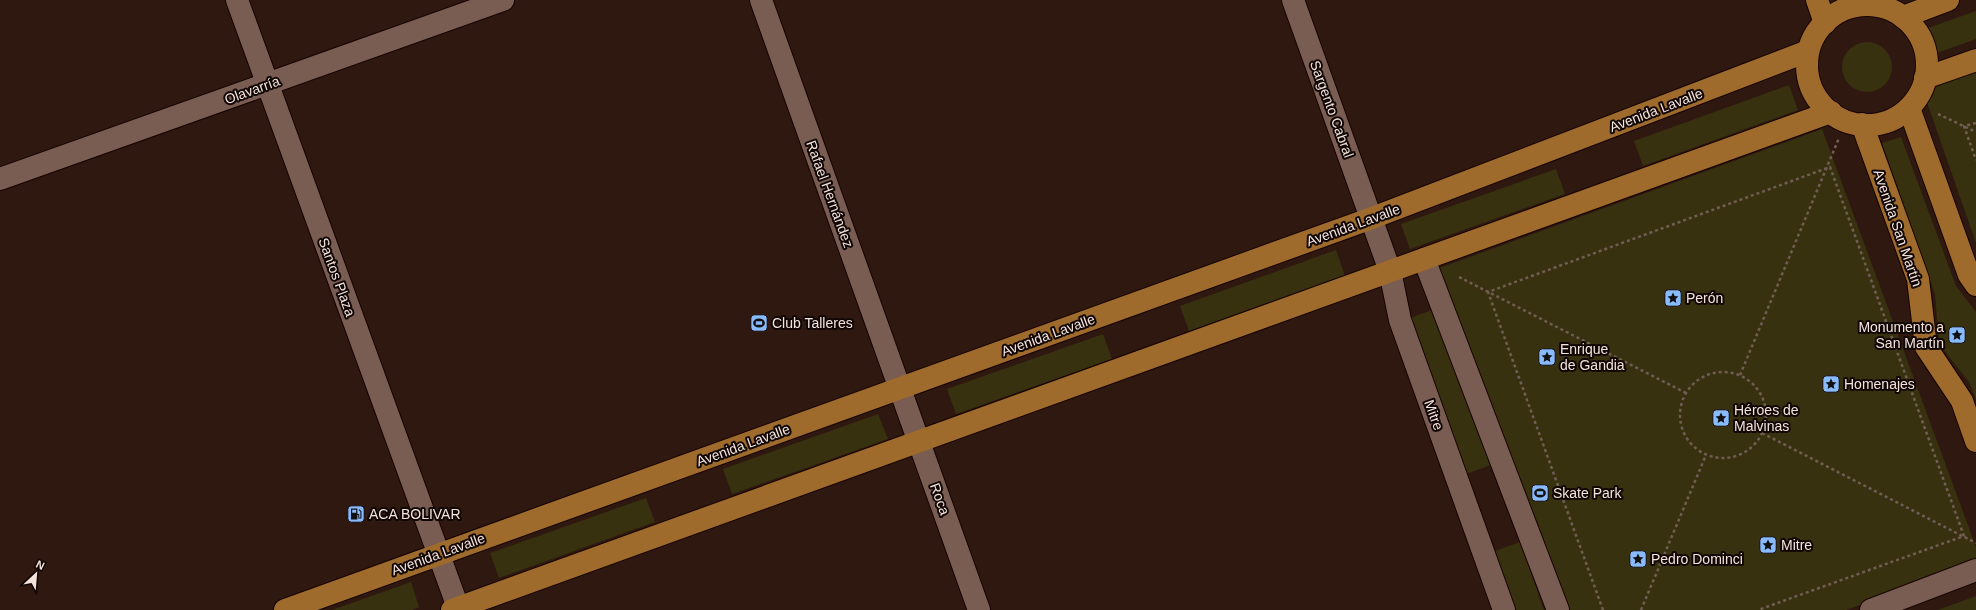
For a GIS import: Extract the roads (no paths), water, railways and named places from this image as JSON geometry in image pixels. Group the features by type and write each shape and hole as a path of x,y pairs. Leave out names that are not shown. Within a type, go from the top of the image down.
{"main road":[{"path":"1817,0 1825,23"},
{"path":"1903,17 1948,0"},
{"path":"1877,3 1903,17 1914,27 1924,45 1927,65 1924,85 1911,105 1899,116 1880,124 1846,119 1824,107 1812,90 1807,72 1808,52 1815,34 1825,23 1844,9 1877,3"},
{"name":"Avenida Lavalle","path":"285,610 1372,218 1808,52"},
{"path":"1926,78 1976,60"},
{"path":"1911,105 1969,275 1976,285"},
{"path":"456,609 1424,259 1846,119"},
{"name":"Avenida San Martín","path":"1846,119 1918,280 1926,347 1962,402 1976,440"}],"street":[{"name":"Santos Plaza","path":"237,0 438,554 456,609"},
{"name":"Olavarría","path":"0,179 503,0"},
{"name":"Rafael Hernández","path":"761,0 900,388"},
{"name":"Sargento Cabral","path":"1293,0 1372,218"},
{"name":"Mitre","path":"1372,218 1390,271 1400,320 1504,610"},
{"path":"1424,259 1558,610"},
{"name":"Roca","path":"900,388 979,610"},
{"path":"1871,610 1976,570"}],"place":[{"name":"Perón","path":"1673,298"},
{"name":"Club Talleres","path":"759,323"},
{"name":"Monumento a San Martín","path":"1957,335"},
{"name":"Enrique de Gandia","path":"1547,357"},
{"name":"Homenajes","path":"1831,384"},
{"name":"Héroes de Malvinas","path":"1721,418"},
{"name":"Skate Park","path":"1540,493"},
{"name":"ACA BOLIVAR","path":"356,514"},
{"name":"Mitre","path":"1768,545"},
{"name":"Pedro Dominci","path":"1638,559"}]}
